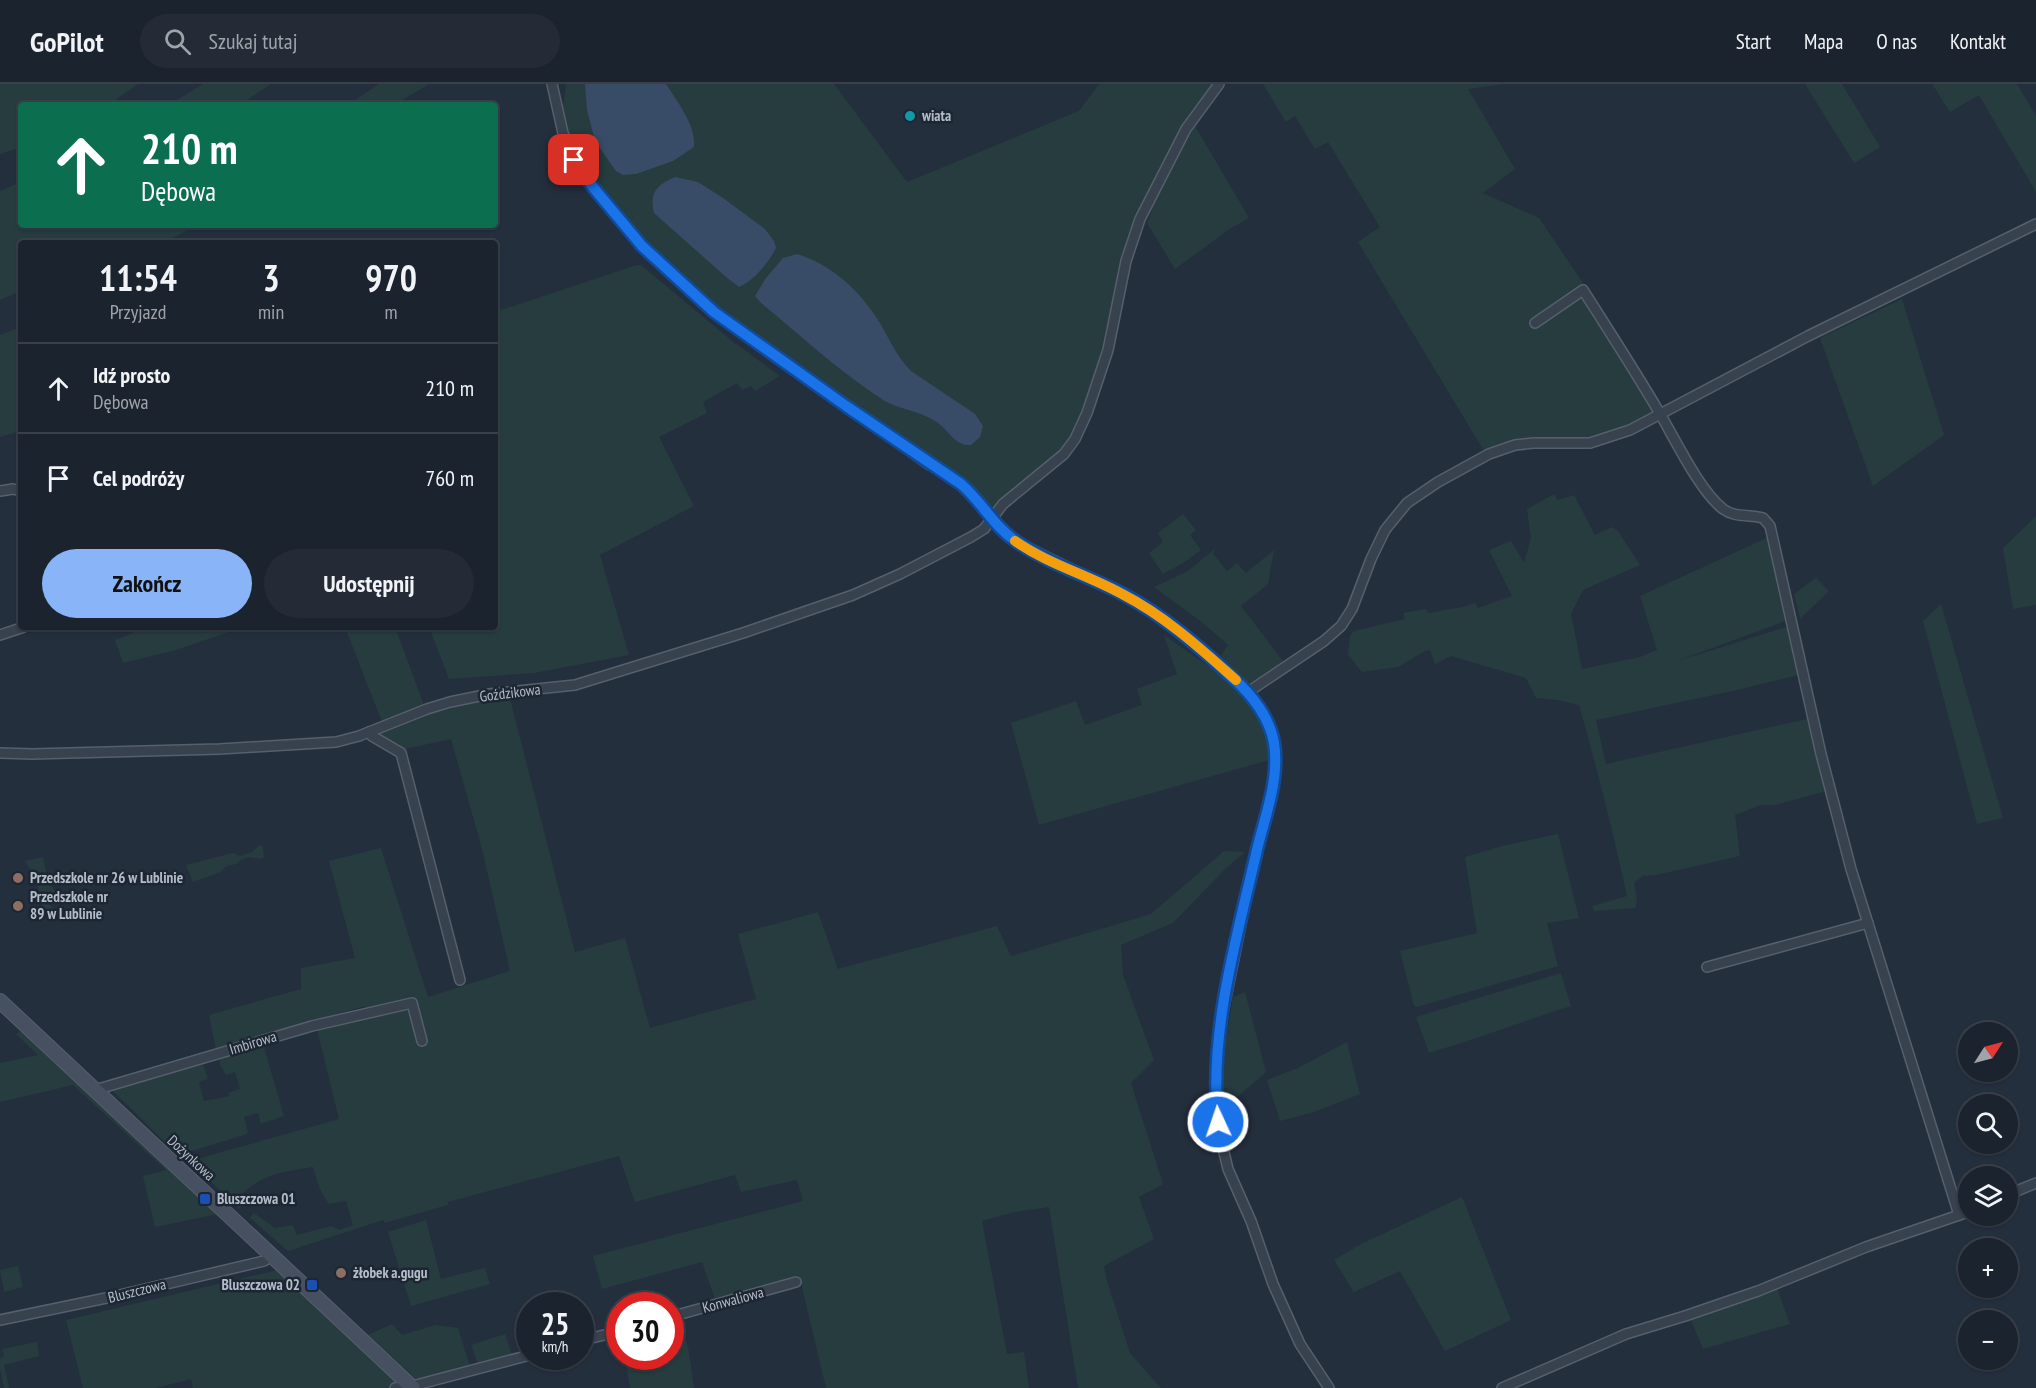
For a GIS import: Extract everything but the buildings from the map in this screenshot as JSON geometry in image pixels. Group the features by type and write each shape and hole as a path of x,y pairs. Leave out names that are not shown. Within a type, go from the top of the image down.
{"street":[{"path":"552,84 563,133 578,166 600,196 660,264 731,325 961,484 976,498 1004,532 1020,544 1124,595 1168,622 1248,692 1265,718 1275,749 1272,789 1229,974 1218,1038 1216,1069 1218,1122 1228,1169 1251,1221 1276,1291 1300,1344 1329,1388"},
{"name":"Goździkowa","path":"0,753 300,746 336,742 450,702 489,694 541,690 589,681 795,616 853,595 900,574 981,531 1003,504 1064,454 1075,439 1087,413 1108,350 1126,261 1140,219 1186,129 1219,84"},
{"path":"1248,692 1324,641 1341,626 1352,609 1381,536 1402,508 1416,495 1482,458 1508,447 1534,443 1584,444 1629,430 1808,336 2036,224"},
{"path":"1535,323 1583,290 1661,414 1694,472 1719,506 1731,513 1763,518 1772,531 1821,754 1851,869 1958,1195"},
{"path":"0,491 18,490"},
{"path":"0,635 18,629"},
{"path":"369,732 401,753 460,980"},
{"path":"1707,967 1868,923"},
{"name":"Dożynkowa","path":"0,1001 411,1386"},
{"name":"Imbirowa","path":"95,1090 312,1026 412,1003 422,1041"},
{"path":"2018,1190 2036,1183"},
{"path":"1502,1388 1626,1334 1758,1291 1874,1244 1958,1215"},
{"name":"Bluszczowa","path":"0,1320 111,1297 264,1261 272,1256"},
{"name":"Konwaliowa","path":"684,1313 796,1282"},
{"path":"395,1388 411,1386 516,1359"}],"green space":[{"path":"0,84 138,84 112,102 18,102 18,148 0,154"},
{"path":"203,84 271,84 244,102 174,102"},
{"path":"379,84 429,84 399,102 352,102"},
{"path":"566,84 834,84 907,182 1079,111 1099,84 1217,84 1199,110 1140,219 1120,298 1075,439 1025,487 989,511 967,490 847,407 656,264 576,156 566,132 563,108"},
{"path":"1263,84 1505,84 1468,89 1515,169 1483,193 1539,218 1587,289 1661,409 1611,434 1582,441 1529,439 1513,441 1484,451 1358,242 1380,227 1328,142 1315,149 1295,116 1286,122"},
{"path":"1805,84 1842,84 1880,147 1854,163"},
{"path":"1932,84 2017,84 2036,116 2036,192 1979,95 1950,112"},
{"path":"1195,126 1249,218 1231,228 1175,269 1147,223 1158,194"},
{"path":"18,183 18,228 192,228 169,240 18,240 18,292 0,300 0,191"},
{"path":"641,265 731,340 780,376 755,391 751,386 742,390 737,383 703,402 707,413 659,437 694,506 600,555 629,655 534,673 449,679 430,630 498,630 498,311"},
{"path":"1902,299 1944,435 1873,486 1820,338"},
{"path":"18,328 18,432 0,437 0,335"},
{"path":"1554,494 1558,500 1574,495 1595,535 1612,527 1618,531 1640,565 1583,590 1571,614 1582,669 1640,657 1657,650 1640,596 1771,536 1788,620 1677,661 1790,626 1799,675 1596,720 1606,764 1807,719 1826,791 1775,805 1761,805 1735,815 1740,856 1643,876 1634,883 1637,900 1635,908 1594,911 1592,906 1627,896 1579,705 1536,698 1526,678 1451,656 1435,664 1430,650 1398,667 1362,672 1348,655 1350,636 1354,631 1405,619 1403,613 1425,609 1429,613 1475,603 1478,608 1512,596 1489,550 1511,541 1524,563 1531,538 1527,509"},
{"path":"1183,514 1196,530 1190,535 1201,550 1163,574 1149,553 1163,542 1158,533"},
{"path":"2036,516 2036,605 2013,609 2003,548"},
{"path":"1216,548 1213,554 1227,571 1237,563 1246,573 1274,550 1268,584 1241,606 1283,661 1271,671 1248,683 1221,656 1228,645 1154,587 1188,571"},
{"path":"1816,578 1829,591 1800,619 1794,594"},
{"path":"1941,604 2003,818 1977,824 1923,621"},
{"path":"134,630 235,630 176,650 123,663 115,640 134,633"},
{"path":"346,630 396,630 424,705 382,722"},
{"path":"1164,635 1224,678 1250,705 1267,737 1269,760 1039,825 1011,723 1076,701 1085,725 1142,705 1137,689 1177,674"},
{"path":"509,695 575,952 625,938 650,1028 756,999 738,934 818,912 838,969 997,926 1011,956 1151,914 1224,851 1245,852 1226,868 1173,923 1121,945 1123,975 1154,1060 1131,1083 1163,1184 1139,1197 1154,1239 1104,1266 1130,1353 1161,1388 1078,1388 1049,1207 1014,1212 982,1221 1007,1354 1024,1352 1029,1388 826,1388 799,1275 715,1299 702,1262 602,1289 593,1256 803,1201 797,1180 741,1192 735,1175 635,1202 619,1156 448,1202 448,1205 384,1223 384,1220 380,1221 288,1251 250,1218 254,1213 275,1228 293,1225 297,1235 331,1226 339,1230 353,1225 346,1201 329,1204 326,1200 313,1167 292,1170 258,1182 241,1195 246,1201 239,1209 190,1161 339,1119 317,1030 368,1015 365,1006 216,1050 209,1015 301,989 301,968 355,958 329,861 381,848 428,997 510,971 481,845 451,739 401,750 377,734 438,709"},
{"path":"1558,834 1579,918 1547,923 1558,966 1414,1006 1400,951 1477,933 1465,857 1506,845"},
{"path":"259,845 263,847 264,857 261,859 249,857 226,866 221,872 193,882 186,865 233,853 240,856 252,852"},
{"path":"43,857 52,888 68,900 67,902 55,896 47,901 53,909 44,913 36,879 25,861"},
{"path":"1561,973 1571,1006 1429,1053 1416,1017"},
{"path":"1245,992 1266,1072 1226,1107 1223,1105 1221,1069 1233,997"},
{"path":"22,1031 218,1214 155,1227 143,1176 166,1170 73,1085 0,1102 0,1063 38,1055 16,1034"},
{"path":"1347,1042 1360,1094 1314,1112 1280,1121 1267,1080 1298,1068"},
{"path":"263,1044 284,1116 261,1124 258,1113 244,1117 248,1133 241,1136 178,1155 112,1090 203,1064 208,1079 199,1082 204,1101 230,1096 228,1093 240,1089 235,1072 226,1075 219,1063 221,1058"},
{"path":"1462,1197 1511,1320 1445,1351 1400,1271 1352,1293 1353,1291 1334,1260 1361,1244"},
{"path":"426,1220 441,1279 485,1268 490,1284 411,1306 388,1232"},
{"path":"18,1266 23,1287 4,1292 0,1270"},
{"path":"277,1270 401,1385 385,1388 193,1388 191,1379 156,1388 83,1388 66,1320"},
{"path":"1777,1288 1790,1324 1703,1349 1691,1320"},
{"path":"392,1324 402,1335 435,1325 458,1328 470,1367 423,1380 415,1378 368,1335"},
{"path":"505,1334 512,1355 478,1364 471,1345"},
{"path":"684,1335 694,1388 630,1388 627,1370 684,1370"},
{"path":"37,1342 39,1356 4,1365 9,1388 4,1388 0,1369 0,1358 4,1356 2,1349"}],"water":[{"path":"585,84 666,84 689,122 694,147 673,161 636,174 623,175 616,171 595,141 587,110"},
{"path":"675,177 698,182 765,229 776,248 756,276 739,287 654,213 653,200 656,190 663,183"},
{"path":"797,254 821,264 842,278 860,296 869,306 900,358 911,371 975,414 983,426 980,437 971,445 965,445 953,438 932,419 883,400 835,365 760,302 755,296 766,278 783,258"}],"waterway":[{"path":"863,423 927,469"}],"slow traffic":[{"path":"1015,541 1150,610 1168,622 1236,680"}],"place":[{"name":"wiata","path":"910,116"},
{"name":"Przedszkole nr 26 w Lublinie","path":"18,878"},
{"name":"Przedszkole nr 89 w Lublinie","path":"18,906"},
{"name":"Bluszczowa 01","path":"205,1199"},
{"name":"żłobek a.gugu","path":"341,1273"},
{"name":"Bluszczowa 02","path":"312,1285"}],"route":[{"path":"574,160 592,186 642,246 714,312 961,484 1011,538 1043,557 1097,581 1150,610 1168,622 1248,692 1265,718 1272,735 1275,769 1229,974 1217,1045 1218,1122"}]}
